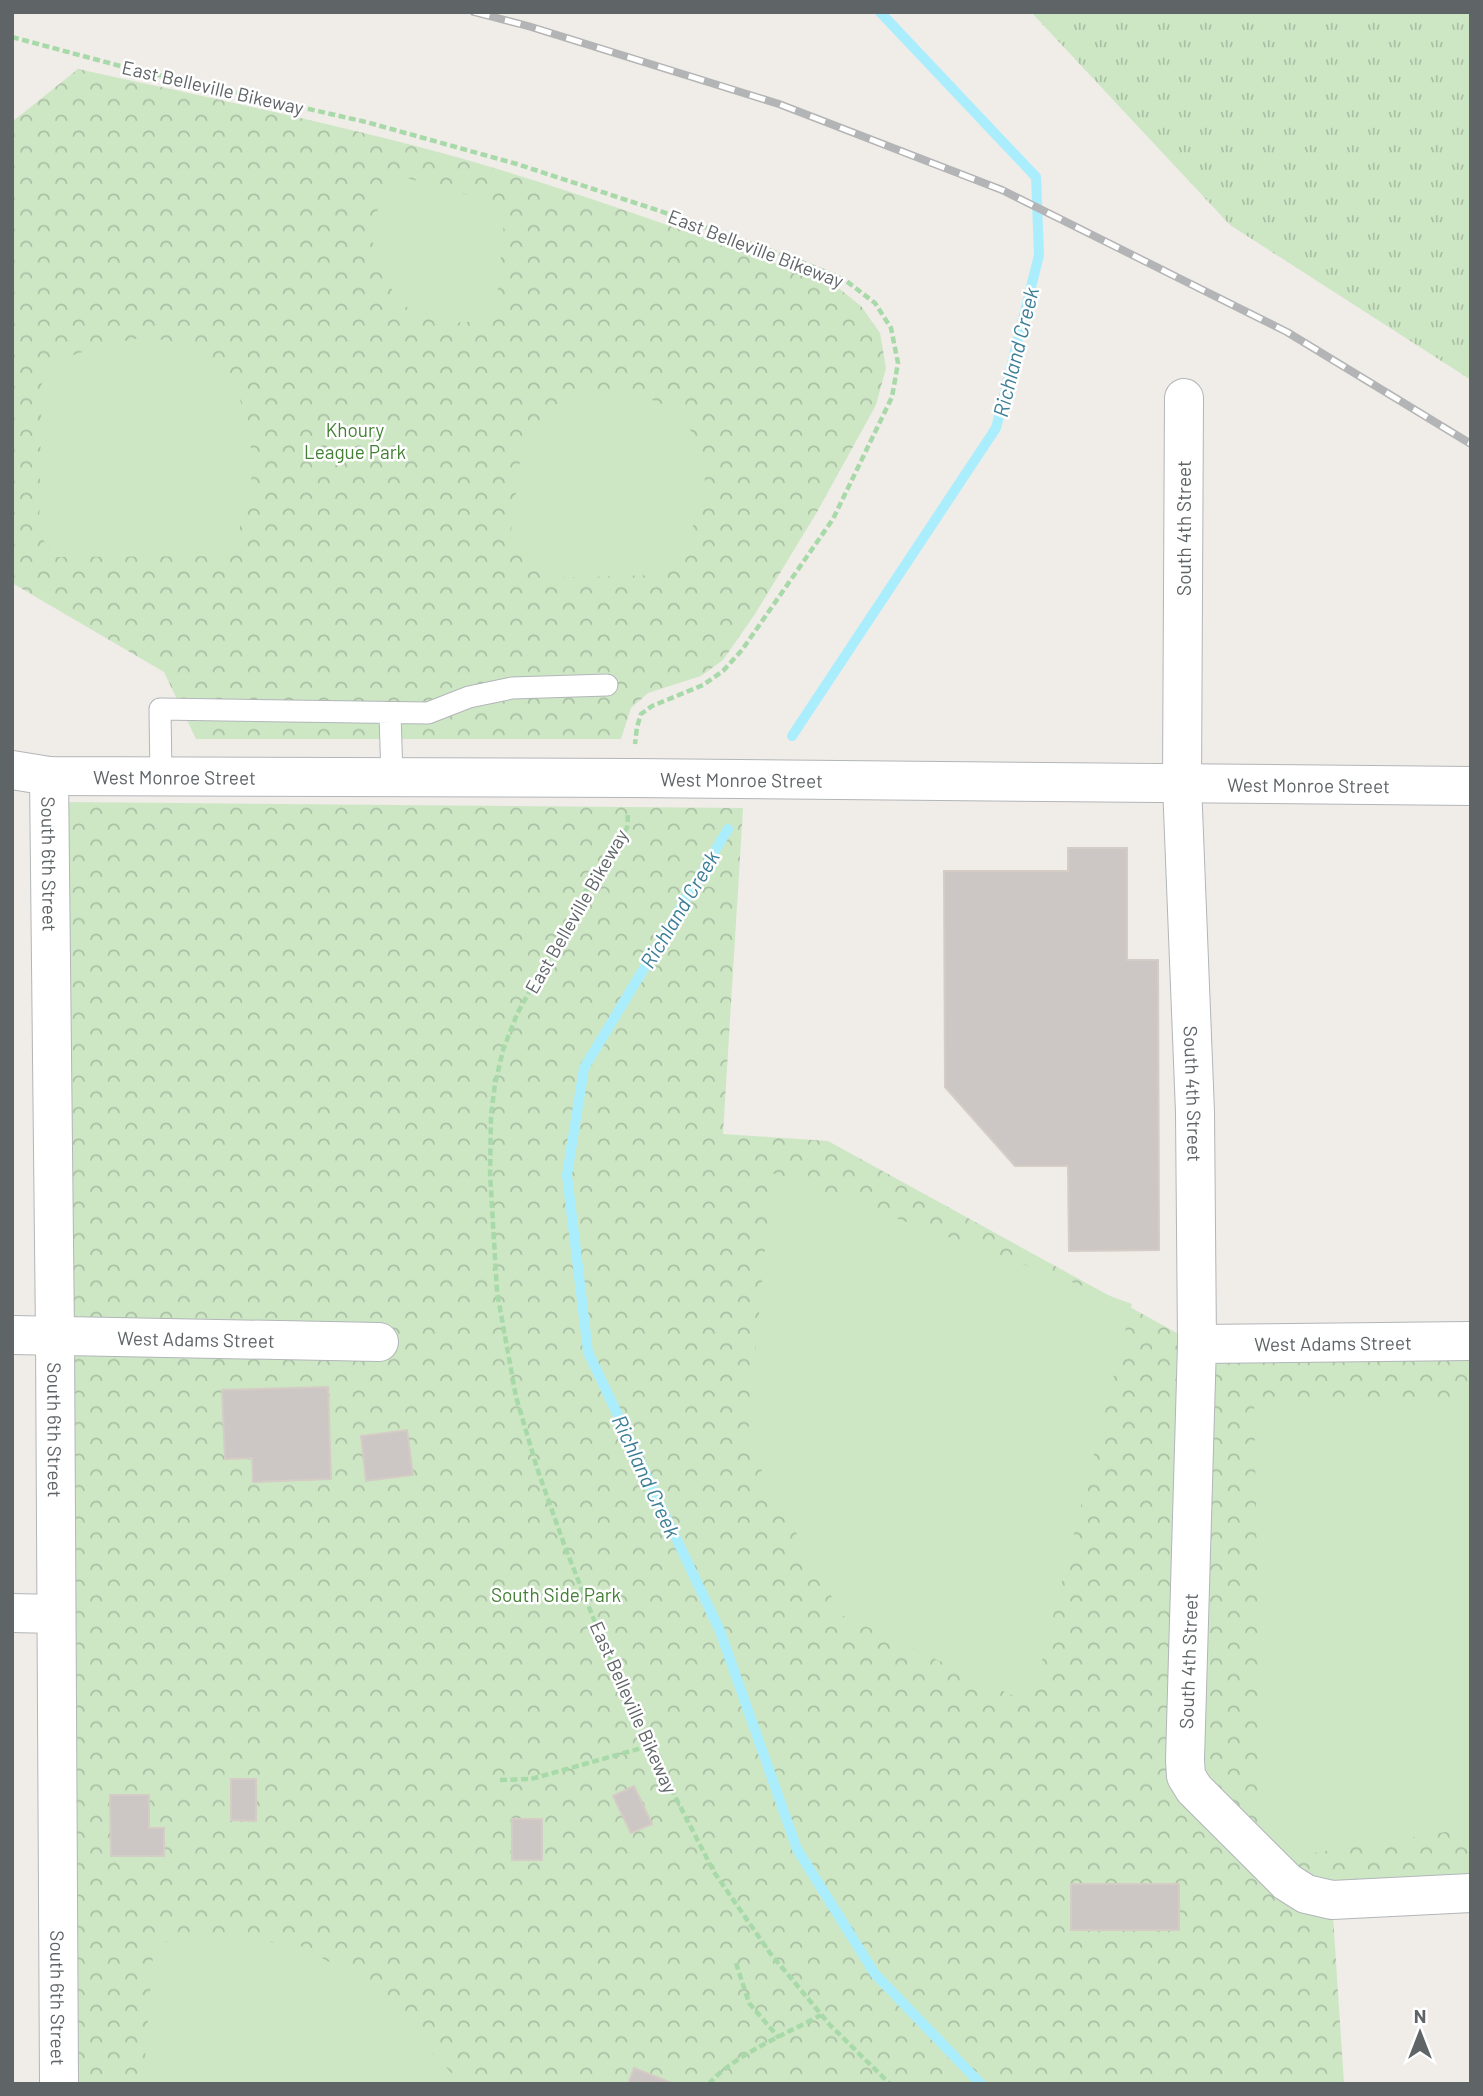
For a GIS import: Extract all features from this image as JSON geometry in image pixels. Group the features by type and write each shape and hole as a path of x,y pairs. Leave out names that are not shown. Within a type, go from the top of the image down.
{"street":[{"name":"South 4th Street","path":"1184,398 1182,784 1195,1112 1197,1344 1186,1776 1194,1789 1287,1882 1306,1894 1332,1900 1471,1893"},
{"name":"West Monroe Street","path":"12,770 49,776 633,778 1471,786"},
{"name":"South 6th Street","path":"49,776 59,2084"},
{"name":"West Adams Street","path":"12,1335 379,1342"},
{"name":"West Adams Street","path":"1197,1344 1471,1341"},
{"path":"12,1613 55,1614"}],"lane":[{"path":"161,776 160,709 428,713 469,697 512,688 607,685"},
{"path":"390,714 392,777"}],"path":[{"name":"East Belleville Bikeway","path":"12,37 124,67 366,122 517,164 660,211 845,280 875,303 891,328 898,363 892,397 833,519 742,650 723,671 703,685 652,706 641,714 637,727 626,828 566,924 517,1014 503,1050 491,1115 490,1173 497,1293 516,1397 565,1547 606,1650 649,1746 728,1895 821,2015 890,2084"},
{"path":"500,1780 531,1779 649,1746"},
{"path":"736,1963 750,2003 779,2038"},
{"path":"709,2084 717,2074 734,2063 821,2015"}],"green space":[{"path":"1031,12 1471,12 1471,380 1230,225"},
{"name":"Khoury League Park","path":"78,69 365,133 507,172 832,283 861,306 880,333 886,368 876,405 817,512 755,614 723,660 701,676 648,693 631,708 621,739 196,739 164,672 12,583 12,122"},
{"path":"407,178 487,200 504,223 497,298 480,321 439,324 403,305 378,270 371,234 379,205"},
{"path":"144,337 186,344 209,355 223,369 243,407 252,470 248,498 231,556 58,557 39,535 42,366 94,348"},
{"path":"597,394 640,395 679,411 701,454 704,489 696,520 679,548 657,575 550,578 510,539 522,444 554,405"},
{"name":"South Side Park","path":"67,802 743,808 723,1134 828,1141 1197,1344 1471,1346 1471,1899 1332,1900 1344,2084 64,2084"},
{"path":"772,1173 1132,1304 1031,1704 842,1615 747,1444"},
{"path":"1254,1397 1471,1400 1471,1828 1262,1861"},
{"path":"226,1936 301,1946 343,1970 410,2030 462,2084 143,2084 154,1943"}],"building":[{"path":"1068,848 1127,848 1127,960 1158,960 1159,1250 1069,1251 1068,1166 1015,1166 945,1087 944,871 1068,871"},
{"path":"328,1387 331,1479 253,1482 252,1458 225,1459 222,1390"},
{"path":"407,1430 413,1475 366,1481 361,1436"},
{"path":"231,1779 256,1779 256,1821 231,1820"},
{"path":"634,1786 652,1824 631,1833 613,1796"},
{"path":"110,1795 149,1795 149,1828 164,1828 164,1856 111,1856"},
{"path":"512,1819 542,1819 542,1860 512,1860"},
{"path":"1071,1884 1179,1884 1179,1930 1071,1930"},
{"path":"634,2068 674,2084 628,2084"}],"waterway":[{"name":"Richland Creek","path":"792,736 996,428 1039,255 1036,177 880,12"},
{"name":"Richland Creek","path":"728,829 584,1068 567,1175 588,1352 720,1631 797,1849 875,1974 981,2084"}],"railway":[{"path":"474,12 528,26 779,104 1002,190 1287,332 1471,444"}]}
